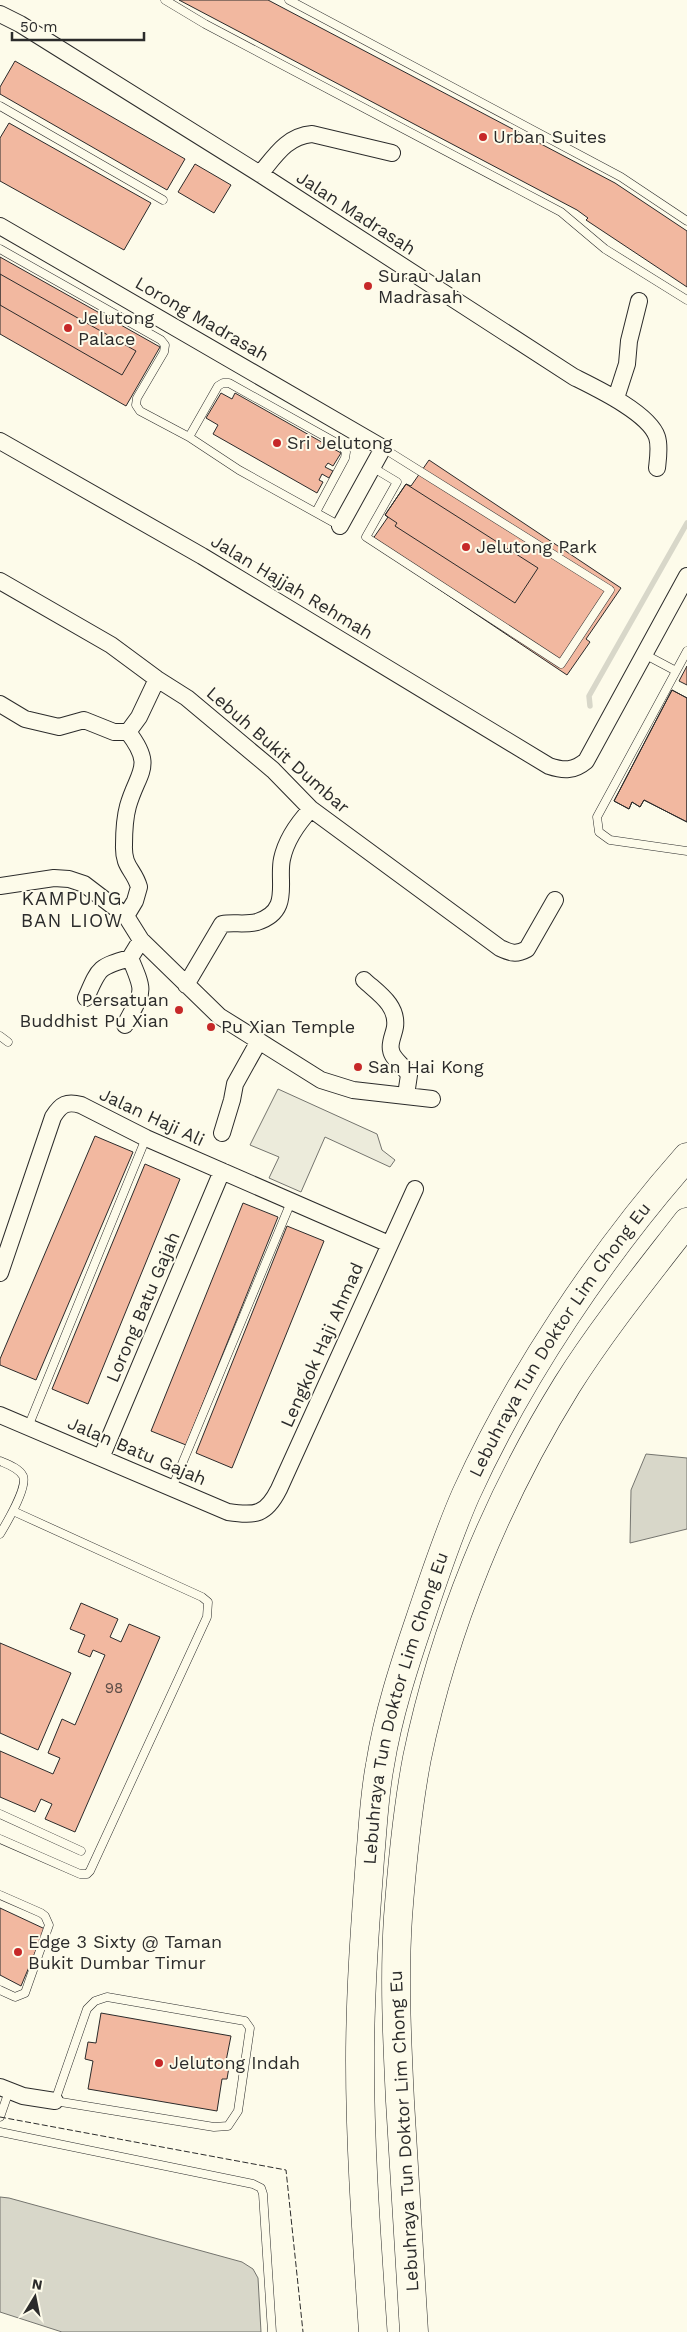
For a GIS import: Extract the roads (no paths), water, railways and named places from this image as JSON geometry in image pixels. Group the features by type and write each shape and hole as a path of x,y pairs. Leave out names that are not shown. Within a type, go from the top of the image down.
{"highway":[{"name":"Lebuhraya Tun Doktor Lim Chong Eu","path":"373,2332 363,2195 360,2060 362,1963 375,1800 380,1763 396,1698 438,1564 466,1495 501,1424 595,1274 666,1181 687,1157"},
{"name":"Lebuhraya Tun Doktor Lim Chong Eu","path":"414,2332 398,2058 398,1917 409,1804 426,1720 439,1670 463,1600 512,1481 569,1382 634,1289 687,1222"}],"street":[{"name":"Jalan Madrasah","path":"0,14 20,24 260,174 574,377 616,398 650,426 656,435 658,446 657,468"},
{"path":"260,174 278,151 292,139 302,135 312,134 392,153"},
{"name":"Lorong Madrasah","path":"0,226 14,245 383,448"},
{"path":"616,398 627,364 629,342 639,301"},
{"name":"Jalan Hajjah Rehmah","path":"0,441 202,556 549,766 561,770 576,769 586,761 644,654"},
{"path":"340,526 383,448"},
{"path":"644,654 687,576"},
{"name":"Lebuh Bukit Dumbar","path":"0,581 111,645 186,698 273,770 311,809 378,857 472,929 511,953 520,953 527,949 555,900"},
{"path":"128,732 139,717 157,679"},
{"path":"0,704 25,719 59,727 84,720 114,732 128,732"},
{"path":"126,916 135,901 139,887 138,882 128,869 124,857 128,807 143,768 140,748 128,732"},
{"path":"186,985 222,924 257,922 266,918 278,904 283,893 282,860 299,823 311,809"},
{"path":"0,886 54,878 69,879 84,884 126,916 142,940 219,1016 321,1080 353,1090 432,1099"},
{"path":"86,998 98,972 106,965 130,958 142,940"},
{"path":"125,1025 141,994 142,986 130,958"},
{"path":"364,980 390,1004 395,1014 390,1047 391,1053 410,1075 406,1095"},
{"path":"222,1133 232,1100 234,1084 259,1041"},
{"name":"Jalan Haji Ali","path":"0,1273 53,1117 60,1106 70,1102 82,1106 146,1138 389,1244"},
{"name":"Lorong Batu Gajah","path":"101,1458 222,1171"},
{"name":"Lengkok Haji Ahmad","path":"260,1513 271,1504 279,1489 415,1189"},
{"name":"Jalan Batu Gajah","path":"0,1415 228,1512 260,1513"},
{"path":"5,2089 24,2096 55,2101"}],"lane":[{"path":"165,0 205,24 561,212 605,249 687,300"},
{"path":"289,0 497,117 620,177 687,221"},
{"path":"0,106 163,200"},
{"path":"472,165 476,156"},
{"path":"487,174 492,165"},
{"path":"0,249 14,245 161,340 165,346 164,352 137,398 136,405 140,411 189,437 239,470 340,526"},
{"path":"189,437 218,386 223,382 229,383 342,446 346,452 345,458 316,512"},
{"path":"372,467 397,482 366,537 561,664 610,590 383,448"},
{"path":"687,651 597,817 599,832 610,840 687,851"},
{"path":"644,654 676,671"},
{"path":"0,1036 8,1042"},
{"path":"28,1427 146,1138"},
{"path":"172,1488 290,1202"},
{"path":"0,1461 14,1468 23,1476 24,1482 13,1511 0,1534"},
{"path":"0,1839 80,1874 87,1874 90,1871 207,1617 208,1609 208,1602 202,1596 13,1511"},
{"path":"0,1814 81,1851"},
{"path":"0,1895 41,1913 46,1916 49,1924 25,1992 15,1997 0,1990"},
{"path":"107,1997 240,2019 245,2021 250,2028 238,2111 228,2126 214,2127 55,2101 87,2009 95,2001 107,1997"},
{"path":"0,2118 5,2089"},
{"path":"0,2132 253,2184 261,2188 264,2194 272,2332"}],"waterway":[{"path":"590,706 589,696 687,523"}],"place":[{"name":"Urban Suites","path":"483,137"},
{"name":"Surau Jalan Madrasah","path":"368,286"},
{"name":"Jelutong Palace","path":"68,328"},
{"name":"Sri Jelutong","path":"277,443"},
{"name":"Jelutong Park","path":"466,547"},
{"name":"Persatuan Buddhist Pu Xian","path":"179,1010"},
{"name":"Pu Xian Temple","path":"211,1027"},
{"name":"San Hai Kong","path":"358,1067"},
{"name":"Edge 3 Sixty @ Taman Bukit Dumbar Timur","path":"18,1952"},
{"name":"Jelutong Indah","path":"159,2063"}],"district":[{"name":"KAMPUNG BAN LIOW","path":"72,909"}]}
